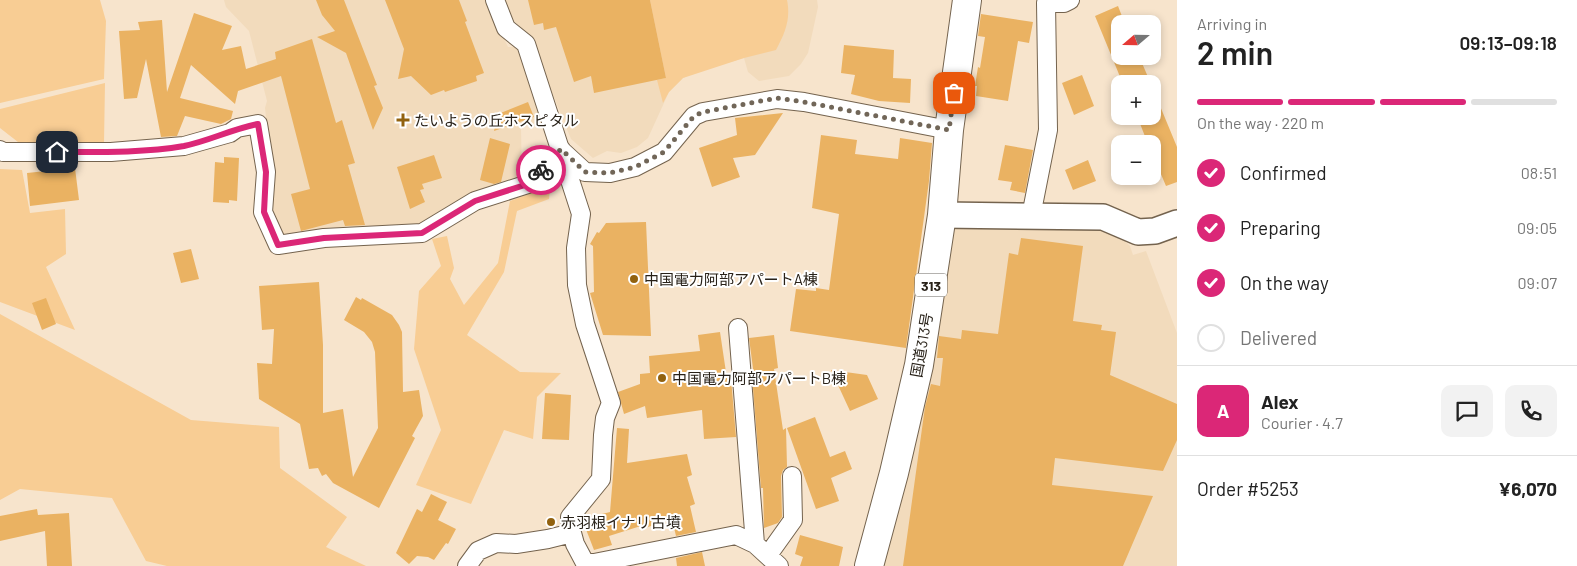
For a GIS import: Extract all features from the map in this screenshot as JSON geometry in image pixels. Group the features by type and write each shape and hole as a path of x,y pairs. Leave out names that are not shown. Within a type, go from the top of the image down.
{"highway":[{"name":"国道313号","path":"869,566 894,473 919,364 942,215 949,130 967,0"}],"street":[{"path":"495,0 506,28 526,44 581,214 576,258 577,285 583,314 612,404 605,418 601,479 570,517 572,533 584,561 594,563 736,535 767,555"},
{"path":"1031,216 1048,130 1046,3 1064,3 1070,0"},
{"path":"561,149 585,172 610,173 635,167 664,152 694,116 703,112 777,98 949,130"},
{"path":"0,150 3,152 111,152 184,146 230,132 236,128 258,124 266,172 264,212 278,245 324,238 422,233 475,201 528,184 561,149"},
{"path":"942,215 1103,217 1138,232 1154,231 1177,223"},
{"path":"738,328 767,555"},
{"path":"767,555 793,520 792,476"},
{"path":"467,566 478,551 496,543 516,544 572,533"}],"shaded area":[{"path":"0,0 100,0 106,21 104,79 0,103"},
{"name":"たいようの丘ホスピタル","path":"224,0 485,0 508,47 520,47 545,120 521,128 522,181 423,225 399,224 365,230 280,238 268,213 260,119 266,117 265,108 267,101 249,31 226,7"},
{"name":"たいようの丘ホスピタル","path":"504,0 817,0 818,7 808,53 801,64 789,76 759,81 748,72 744,58 697,72 683,78 669,92 648,138 637,147 621,153 607,151 593,158 571,139 529,36 515,22"},
{"path":"650,0 787,0 788,20 776,50 744,58 683,78 669,92 663,103 657,80 666,78"},
{"path":"105,83 104,143 18,142 0,128 0,109"},
{"path":"0,169 22,170 30,213 65,209 66,254 46,267 75,330 0,302"},
{"path":"551,176 549,199 517,211 504,272 467,335 520,372 561,373 537,397 533,439 504,430 471,504 416,485 441,430 414,349 419,291 441,266 432,239 447,236 454,268 450,279 464,305 498,263 510,201 529,194"},
{"path":"959,225 1110,227 1130,246 1133,255 1146,251 1177,333 1177,566 881,566 952,233"},
{"path":"0,314 191,420 279,427 280,468 347,517 326,547 366,566 167,566 146,561 112,498 20,489 0,500"}],"building":[{"path":"316,0 344,0 377,85 374,86 383,108 373,130 346,53 317,37 335,31 322,15"},
{"path":"385,0 459,0 484,73 476,76 477,81 431,95 411,76 398,79 404,49"},
{"path":"528,0 650,0 666,78 594,93 591,76 574,82 556,27 544,30 543,23 534,25"},
{"path":"1118,6 1122,15 1111,15 1111,55 1095,16"},
{"path":"194,13 232,26 222,50 241,46 246,69 276,59 275,52 312,39 336,123 342,120 355,163 348,165 365,225 345,226 343,220 301,231 291,194 310,189 281,76 238,91 235,104 191,65 180,98 233,111 231,119 221,124 185,116 177,136 161,137 146,59 137,98 124,99 119,31 140,30 138,22 162,20 167,92"},
{"path":"981,14 1033,22 1029,43 1018,41 1008,101 976,96 977,86 975,86 985,37 978,36"},
{"path":"844,45 894,50 893,78 911,79 910,103 879,101 851,94 855,75 841,73"},
{"path":"1115,65 1143,65 1147,75 1119,75"},
{"path":"1082,75 1094,106 1074,115 1062,83"},
{"path":"528,102 534,117 494,131 498,114"},
{"path":"1161,108 1177,147 1177,182 1166,186 1161,174 1161,135 1144,135 1141,125 1161,125"},
{"path":"783,113 755,155 733,158 740,177 712,187 699,148 737,135 735,118"},
{"path":"821,135 857,140 855,154 898,159 900,138 932,143 929,181 906,348 790,331 796,289 816,291 816,288 829,290 839,214 812,208"},
{"path":"490,138 510,144 501,182 494,184 480,180"},
{"path":"1005,145 1033,150 1025,193 1010,190 1012,182 998,180"},
{"path":"434,155 442,178 422,184 424,189 420,190 425,202 410,209 397,167"},
{"path":"224,157 239,158 237,201 229,200 229,203 213,202 215,162 224,163"},
{"path":"1088,160 1096,181 1073,190 1065,170"},
{"path":"75,168 79,200 30,206 27,173"},
{"path":"646,222 651,336 603,335 590,293 594,292 593,246 590,244 597,232 599,233 606,223"},
{"path":"1021,238 1083,246 1073,321 1102,325 1101,330 1116,332 1110,375 1177,404 1177,440 1163,471 1055,458 1052,485 1153,496 1123,566 903,566 925,407 931,384 940,386 943,358 937,358 939,336 961,339 962,330 998,334 1009,253 1018,255"},
{"path":"191,249 199,279 181,283 173,253"},
{"path":"319,282 323,345 323,413 343,409 353,477 378,428 375,352 372,342 364,332 344,320 356,297 361,300 362,298 392,315 399,325 402,332 403,392 419,390 423,416 412,436 415,438 379,508 333,483 326,474 322,476 318,468 309,469 300,424 259,399 257,363 272,364 274,329 262,330 259,286"},
{"path":"46,298 56,324 42,330 32,303"},
{"path":"720,332 727,379 731,378 736,437 704,439 702,410 647,418 645,406 624,414 618,392 640,384 640,374 650,373 649,356 700,351 698,335"},
{"path":"774,335 778,368 774,369 783,430 786,428 787,467 783,470 781,476 782,517 778,523 764,528 763,488 761,488 752,376 754,376 749,338"},
{"path":"831,370 867,375 878,399 850,411"},
{"path":"545,393 571,395 569,440 542,439"},
{"path":"815,417 830,457 845,451 852,469 831,478 839,501 816,509 787,428"},
{"path":"617,428 629,429 627,463 687,454 692,475 687,477 695,504 690,506 696,532 676,536 672,519 645,528 644,525 609,536 612,545 594,550 582,519 610,512"},
{"path":"431,494 447,502 438,520 456,529 448,544 446,543 434,560 428,557 417,556 409,564 396,553 417,509 422,512"},
{"path":"37,509 38,515 69,513 72,566 47,566 45,531 0,541 0,516"},
{"path":"800,535 843,547 839,566 800,566 803,557 795,554"},
{"path":"702,552 705,566 677,566 676,558"}],"way so far":[{"path":"541,170 561,149 585,172 610,173 635,167 664,152 694,116 703,112 777,98 949,130 954,93"}],"place":[{"name":"たいようの丘ホスピタル","path":"403,120"},
{"name":"中国電力阿部アパートA棟","path":"634,279"},
{"name":"中国電力阿部アパートB棟","path":"662,378"},
{"name":"赤羽根イナリ古墳","path":"551,522"}],"route":[{"path":"57,152 111,152 184,146 230,132 236,128 258,124 266,172 264,212 278,245 324,238 422,233 475,201 528,184 541,170"}]}
